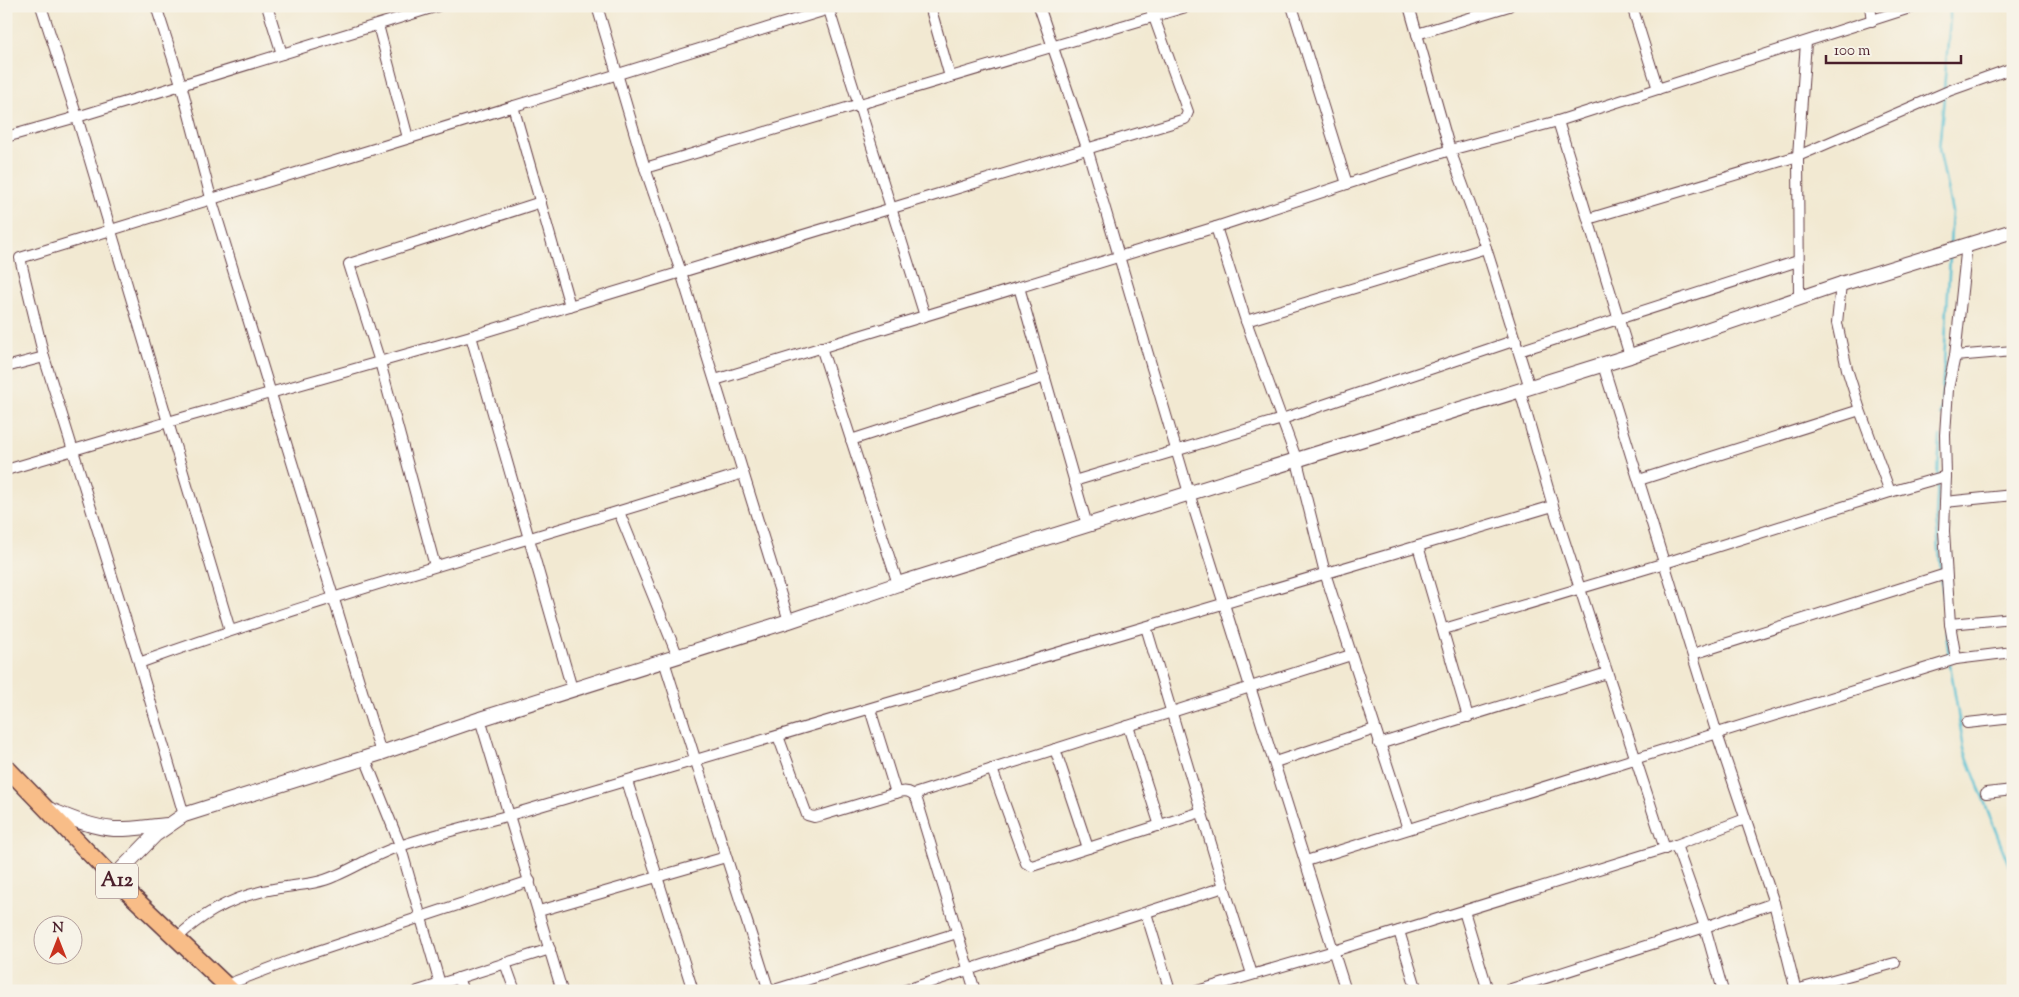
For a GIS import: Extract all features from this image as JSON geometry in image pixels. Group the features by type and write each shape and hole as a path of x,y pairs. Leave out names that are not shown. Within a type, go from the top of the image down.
{"main road":[{"name":"A12","path":"6,767 113,878 229,988"}],"street":[{"path":"41,6 77,118 230,630"},
{"path":"156,6 180,84 211,198 381,753"},
{"path":"267,6 282,54"},
{"path":"6,137 77,118 180,84 438,6"},
{"path":"596,6 646,168 682,272 789,621"},
{"path":"930,6 950,77"},
{"path":"1039,6 1087,148 1189,493 1346,991"},
{"path":"6,470 471,336 1185,119 1188,112 1150,6"},
{"path":"646,168 1189,6"},
{"path":"1292,6 1346,184"},
{"path":"1409,6 1450,150 1486,248 1516,340 1525,389 1553,506 1664,849"},
{"path":"1417,34 1509,6"},
{"path":"1632,6 1658,89"},
{"path":"1870,6 1872,21"},
{"path":"715,380 1216,227 1450,150 1558,121 1916,6"},
{"path":"184,815 44,357 20,258 617,73 834,8 859,104 925,316"},
{"path":"378,25 408,138"},
{"path":"1799,299 1798,156 1806,42"},
{"path":"1588,219 1798,156 1951,90 2013,68"},
{"path":"513,106 570,306"},
{"path":"1558,121 1630,356"},
{"path":"436,566 380,362 349,264 541,202"},
{"path":"1216,227 1246,321 1297,461 1325,573 1408,829"},
{"path":"113,878 141,848 184,815 381,753 572,689 789,621 898,584 1630,356 1841,284 2013,231"},
{"path":"1956,659 1950,624 1946,574 1944,531 1945,435 1948,389 1955,356 1966,244"},
{"path":"1246,321 1486,248"},
{"path":"1519,351 1798,261"},
{"path":"1841,284 1837,323 1847,368 1890,492"},
{"path":"1019,287 1087,525"},
{"path":"471,336 572,689"},
{"path":"1074,481 1282,419 1516,340"},
{"path":"821,347 898,584"},
{"path":"1955,356 2013,351"},
{"path":"6,367 44,357"},
{"path":"1603,364 1717,734 1774,903 1794,990 1895,963"},
{"path":"851,440 1045,377"},
{"path":"1639,480 1860,410"},
{"path":"139,663 230,630 743,473"},
{"path":"1444,630 1946,476"},
{"path":"1944,502 2013,495"},
{"path":"176,939 193,922 215,908 268,890 321,881 400,846 627,781 1553,506"},
{"path":"619,512 678,656"},
{"path":"1418,546 1468,717"},
{"path":"1693,654 1946,574"},
{"path":"1950,624 2013,618"},
{"path":"1146,627 1252,974"},
{"path":"1306,861 1956,659 2013,652"},
{"path":"778,736 807,815 814,817 904,791 914,794 1351,655"},
{"path":"664,661 770,991 957,933"},
{"path":"1379,744 1607,673"},
{"path":"870,709 896,793"},
{"path":"1967,723 2013,718"},
{"path":"480,719 562,991"},
{"path":"1128,726 1160,826"},
{"path":"1275,762 1375,729"},
{"path":"1055,749 1088,848"},
{"path":"365,758 400,846 419,917 440,984"},
{"path":"992,769 1026,863 1032,866 1201,812"},
{"path":"627,781 693,991"},
{"path":"1986,792 2013,790"},
{"path":"914,794 975,991"},
{"path":"46,808 101,828 115,829 170,824"},
{"path":"1197,991 1676,846 1745,819"},
{"path":"1676,846 1705,927 1723,991"},
{"path":"539,911 726,857"},
{"path":"229,988 244,976 530,881"},
{"path":"903,991 1224,887"},
{"path":"1505,991 1774,903"},
{"path":"1464,911 1488,991"},
{"path":"1146,913 1170,991"},
{"path":"1399,931 1417,991"},
{"path":"418,991 550,950"},
{"path":"505,963 515,991"},
{"path":"458,978 463,991"}],"waterway":[{"path":"1944,89 1950,6"},
{"path":"1944,97 1939,149 1952,212 1950,245"},
{"path":"1941,415 1950,256"},
{"path":"1938,475 1940,436"},
{"path":"1938,481 1936,517 1941,572"},
{"path":"1942,578 1943,600"},
{"path":"1946,630 1949,657"},
{"path":"1950,665 1964,749 2013,876"}]}
